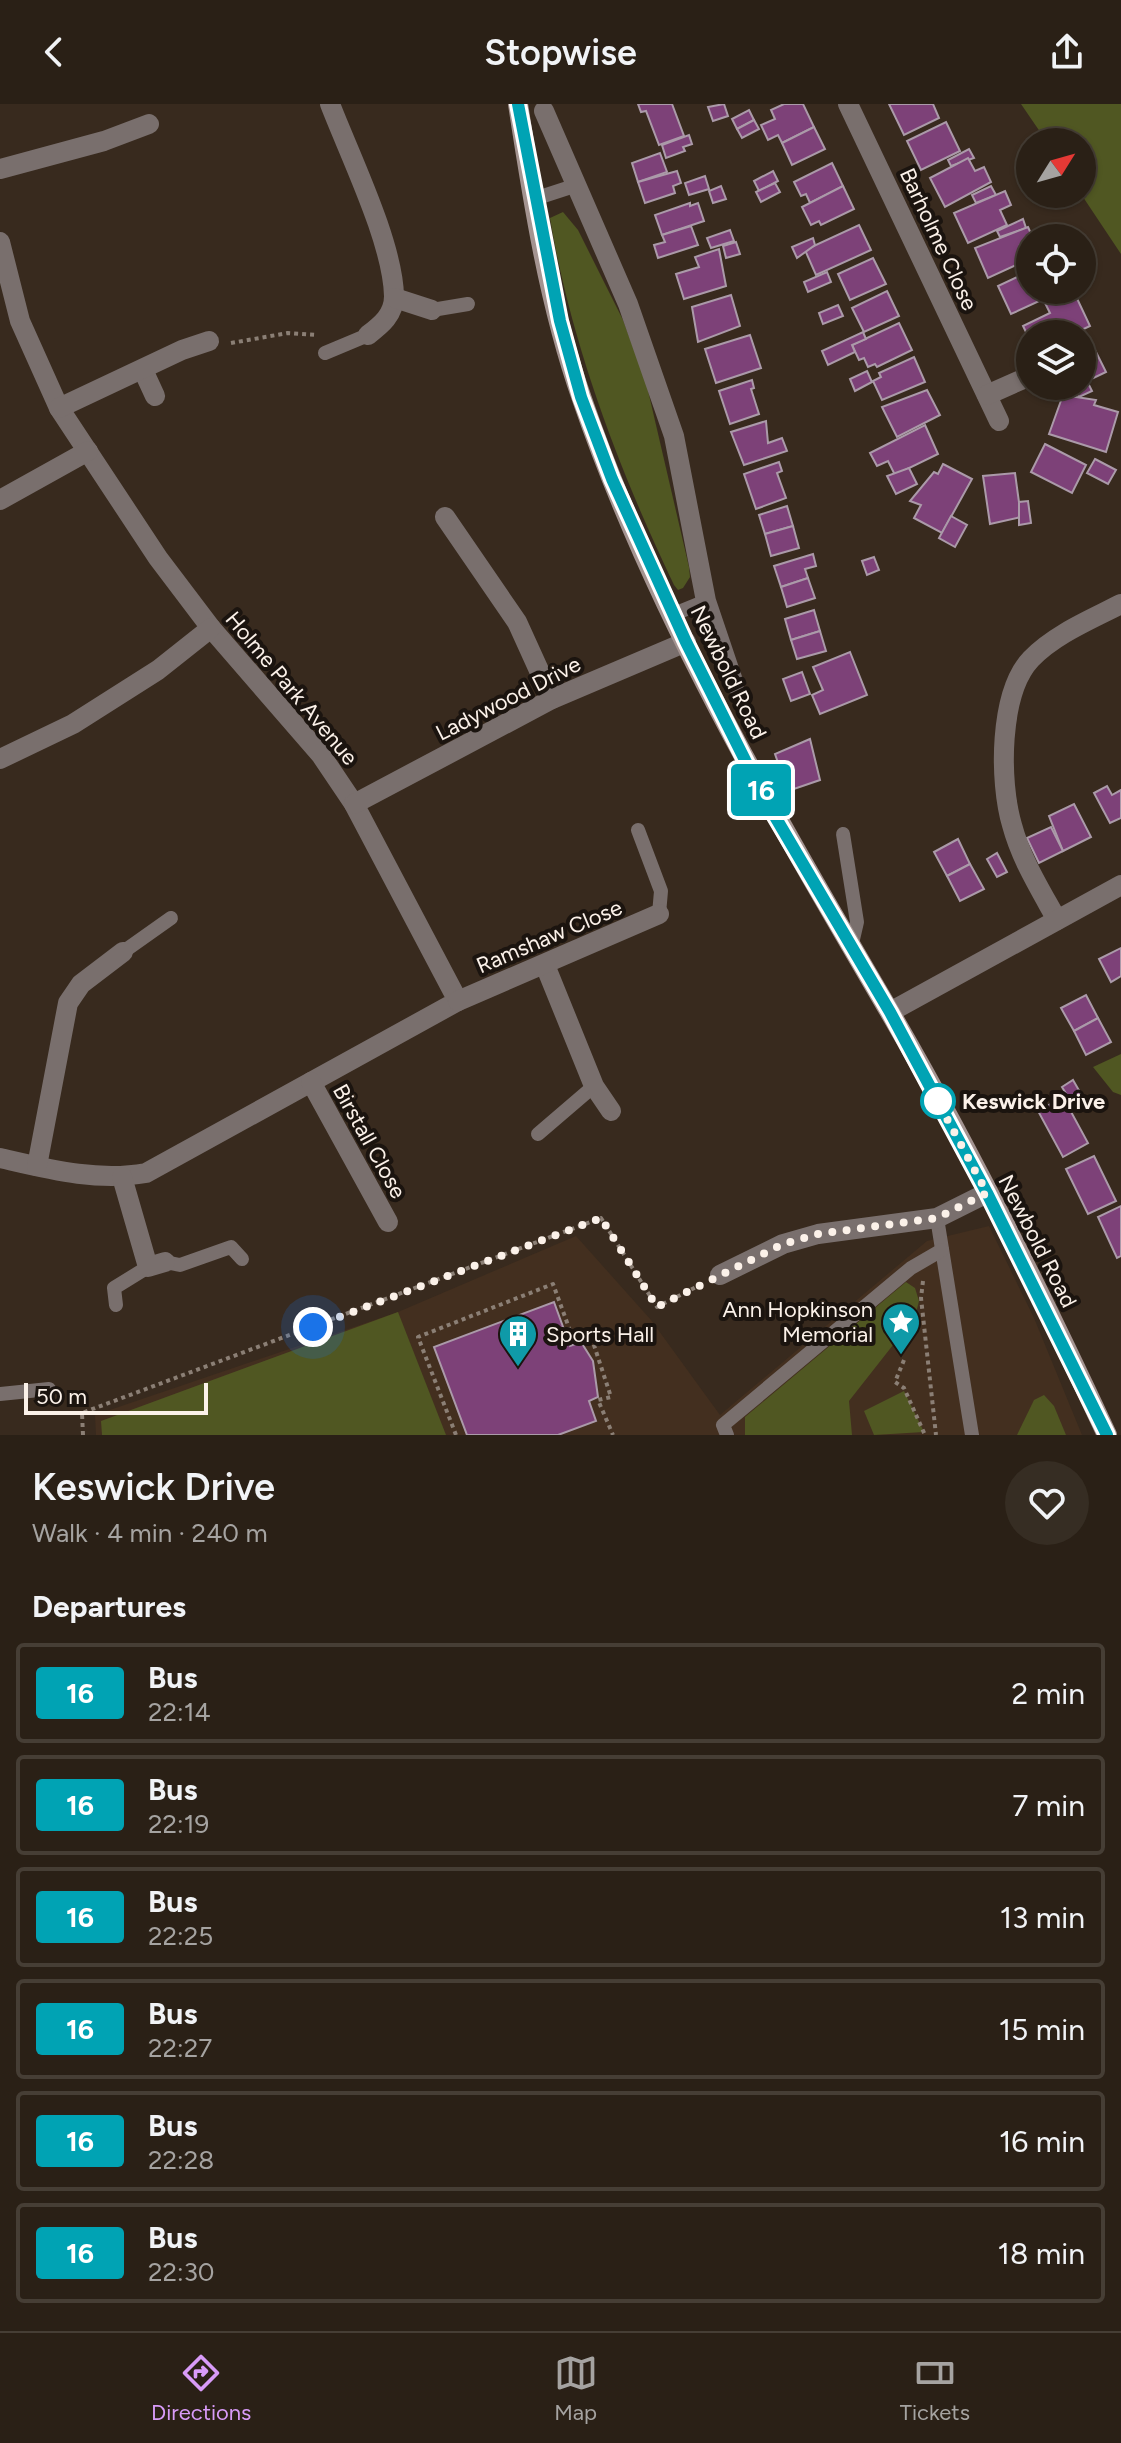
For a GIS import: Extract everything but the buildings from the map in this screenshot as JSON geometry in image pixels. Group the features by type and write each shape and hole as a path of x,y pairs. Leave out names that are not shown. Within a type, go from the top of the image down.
{"main road":[{"name":"Newbold Road","path":"518,104 560,321 581,397 612,479 686,642 763,796 890,1012 987,1193 1107,1435"}],"street":[{"path":"330,104 385,248 395,298 387,320 368,335"},
{"name":"Barholme Close","path":"848,104 999,421"},
{"name":"Newbold Road","path":"544,111 574,186 628,304 674,436 706,601 734,684"},
{"path":"0,169 149,124"},
{"name":"Holme Park Avenue","path":"0,242 20,321 59,408 158,558 211,628 321,755 354,804 458,1001"},
{"path":"395,298 432,310"},
{"path":"59,408 182,350 209,341"},
{"path":"143,370 155,396"},
{"path":"987,395 1016,382"},
{"path":"0,500 88,451"},
{"path":"445,517 517,622 552,699"},
{"path":"1057,920 1026,863 1011,823 1005,775 1007,713 1015,682 1032,657 1068,632 1121,604"},
{"path":"0,759 73,724 158,670 211,628"},
{"name":"Ladywood Drive","path":"354,804 552,699 686,642"},
{"path":"890,1012 1121,885"},
{"name":"Ramshaw Close","path":"458,1001 659,914"},
{"path":"37,1166 68,1003 81,984 123,952"},
{"path":"545,965 594,1086 611,1111"},
{"path":"0,1158 122,1177 146,1173 458,1001"},
{"name":"Birstall Close","path":"311,1082 388,1222"},
{"path":"122,1177 157,1264"},
{"path":"720,1275 783,1244 818,1234 937,1218 987,1193"}],"lane":[{"path":"534,199 574,186"},
{"path":"432,310 468,304"},
{"path":"325,353 368,335"},
{"path":"674,614 706,601"},
{"path":"638,830 661,891 659,914"},
{"path":"843,834 857,922 851,948"},
{"path":"123,952 171,918"},
{"path":"538,1134 594,1086"},
{"path":"937,1218 972,1435"},
{"path":"116,1305 114,1288 157,1264 180,1265 231,1247 242,1259"},
{"path":"727,1435 723,1425 911,1268 942,1250"},
{"path":"0,1394 49,1389"}],"path":[{"path":"209,341 219,345 288,333 309,337 322,334"},
{"path":"83,1435 82,1413 601,1218 657,1307 720,1275"},
{"path":"936,1435 921,1298 929,1263 942,1250"},
{"path":"456,1435 418,1337 553,1284 572,1336 590,1333 611,1397 598,1400 613,1435"},
{"path":"904,1360 895,1382 904,1388 925,1435"}],"shaded area":[{"path":"989,1226 1034,1318 1082,1435 96,1435 95,1415 398,1312 576,1236 651,1320 720,1415 927,1241"}],"green space":[{"path":"1021,104 1121,104 1121,254 1090,208 1096,208 1096,128 1037,128"},
{"path":"563,212 578,230 623,320 646,382 689,567 690,577 678,590 634,497 584,359 570,312 550,218"},
{"path":"1121,1054 1121,1095 1113,1092 1093,1067"},
{"path":"906,1282 915,1288 919,1301 915,1317 849,1401 852,1435 745,1435 745,1417"},
{"path":"398,1312 446,1435 102,1435 101,1421"},
{"path":"904,1391 924,1432 874,1435 864,1411"},
{"path":"1044,1395 1054,1406 1066,1435 1017,1435 1034,1400"}],"bus line":[{"name":"16","path":"518,104 560,321 581,397 612,479 686,642 763,796 890,1012 987,1193 1107,1435"}],"place":[{"name":"Keswick Drive","path":"938,1101"},
{"name":"Ann Hopkinson Memorial","path":"901,1356"},
{"name":"Sports Hall","path":"518,1368"}],"route":[{"path":"313,1327 601,1218 657,1307 783,1244 818,1234 937,1218 987,1193 931,1089 938,1101"}]}
